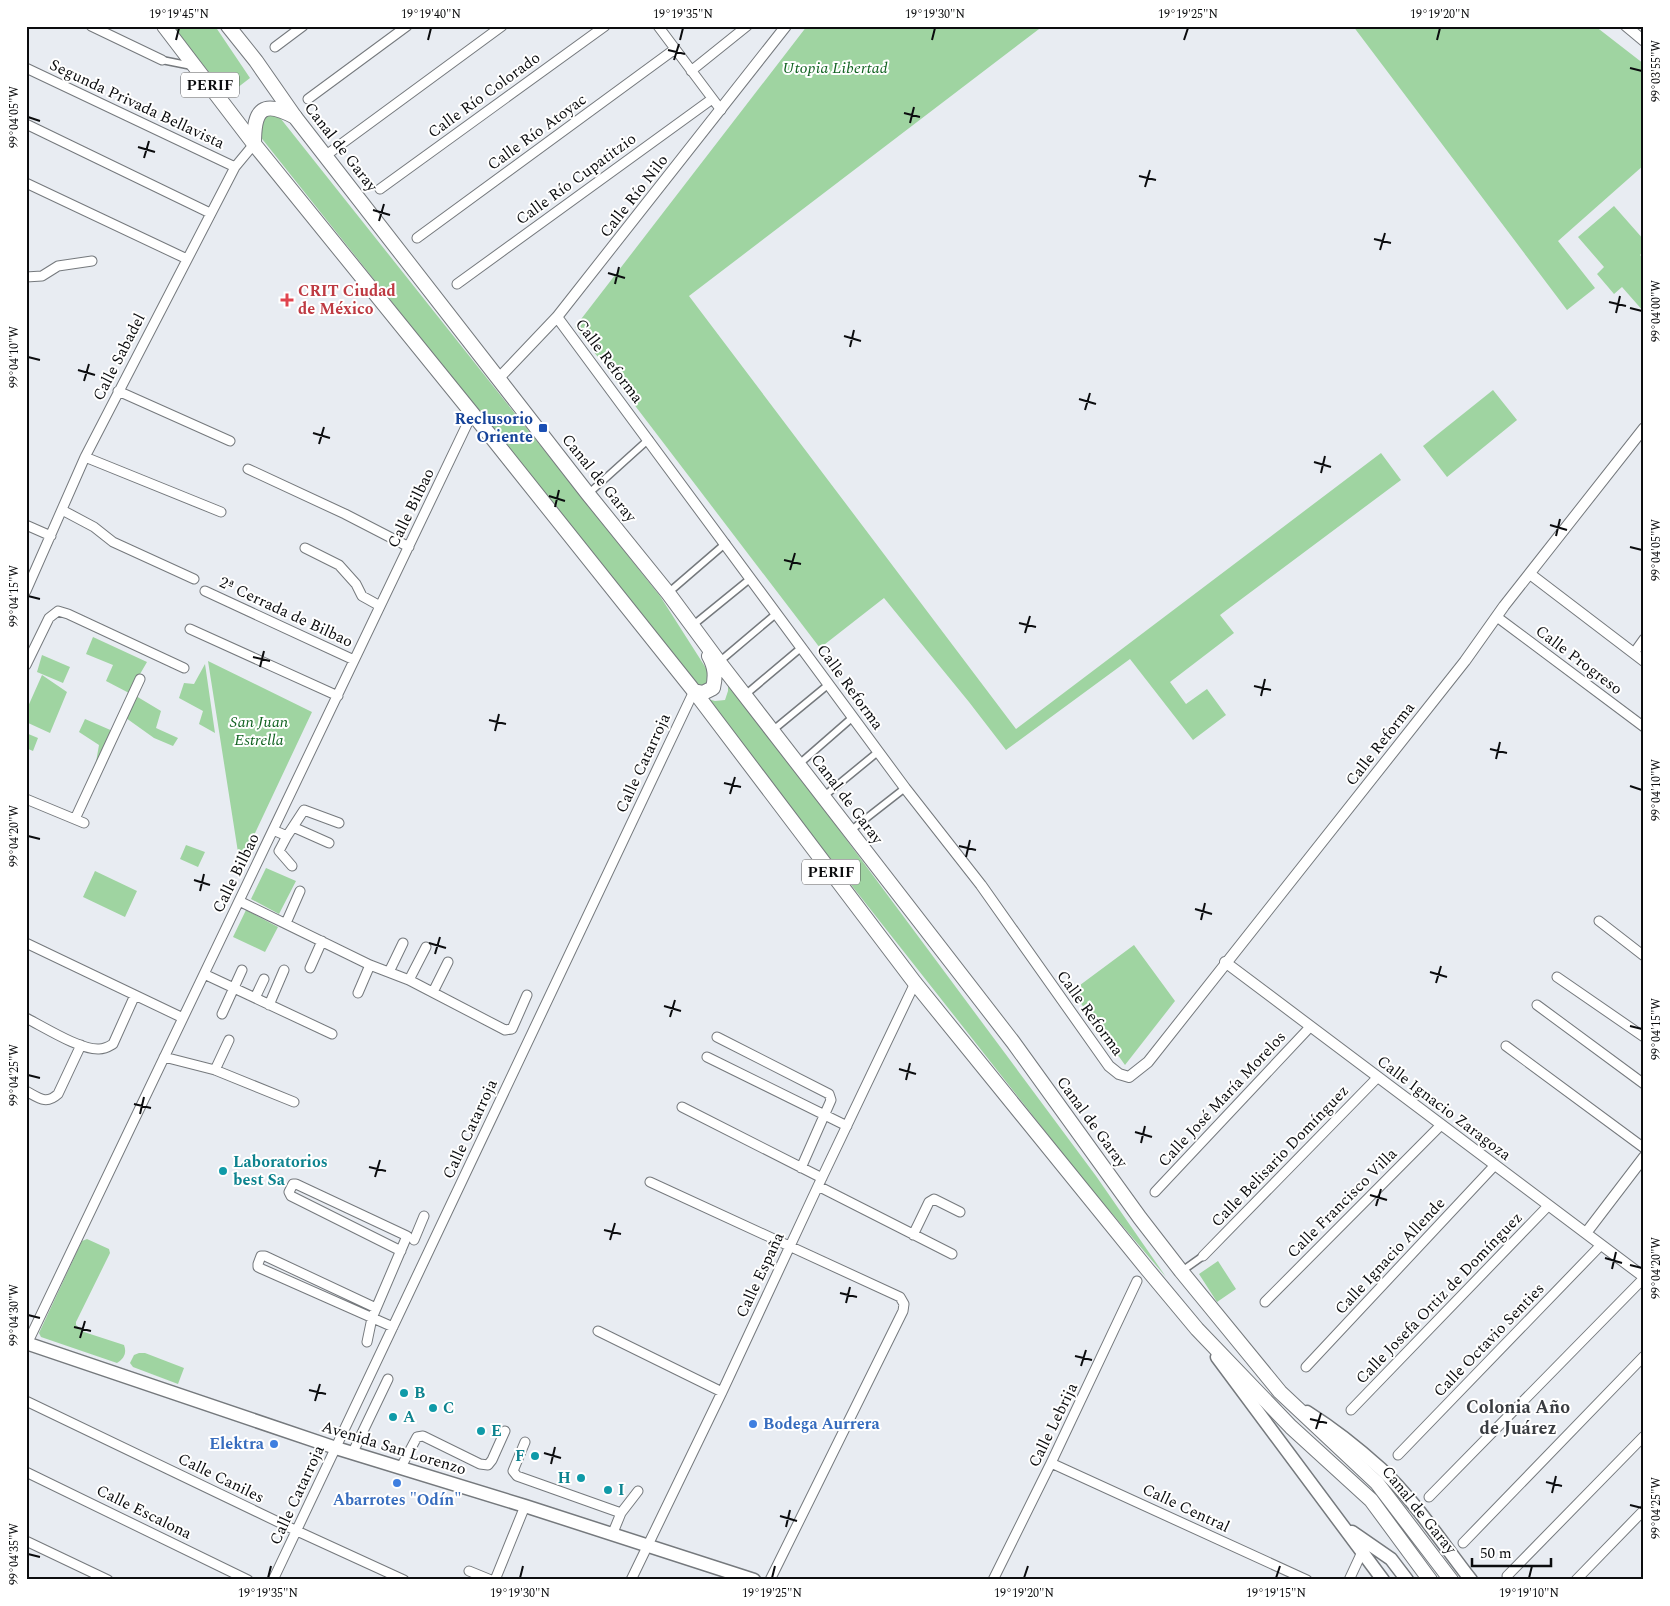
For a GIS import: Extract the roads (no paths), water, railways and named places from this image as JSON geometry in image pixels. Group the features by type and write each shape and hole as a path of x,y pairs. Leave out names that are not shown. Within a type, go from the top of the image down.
{"main road":[{"name":"Canal de Garay","path":"164,26 254,144 694,691 916,983 1197,1329 1344,1526 1367,1548 1383,1580"},
{"name":"Canal de Garay","path":"228,26 325,156 588,494 668,593 744,696 1013,1042 1129,1203 1181,1271 1290,1402 1377,1483 1451,1580"},
{"path":"254,144 256,118 262,110 273,107 295,117"},
{"path":"693,628 714,666 715,678 713,688 703,693 694,691"},
{"name":"Canal de Garay","path":"1197,1329 1291,1427 1371,1500 1430,1580"},
{"name":"Avenida San Lorenzo","path":"27,1344 336,1448 354,1452 754,1580"},
{"path":"1290,1402 1335,1429 1382,1470 1417,1509 1471,1580"},
{"path":"1367,1548 1391,1559 1407,1580"}],"street":[{"path":"91,26 162,60 196,66"},
{"path":"275,47 303,26"},
{"path":"308,99 406,26"},
{"path":"325,156 502,26"},
{"name":"Calle Río Colorado","path":"380,189 605,26"},
{"path":"658,26 721,110"},
{"path":"691,71 747,26"},
{"name":"Calle Río Nilo","path":"498,379 557,317 786,26"},
{"path":"1626,26 1644,40"},
{"name":"Calle Río Atoyac","path":"417,238 675,49"},
{"name":"Segunda Privada Bellavista","path":"26,68 235,167"},
{"name":"Calle Río Cupatitzio","path":"457,284 712,98"},
{"path":"26,124 210,213"},
{"name":"Calle Sabadel","path":"26,591 85,457 118,391 235,167 254,144"},
{"path":"26,183 186,259"},
{"path":"26,277 42,276 58,266 92,261"},
{"name":"Calle Reforma","path":"557,317 726,543 905,788 981,885 1109,1066 1118,1074 1129,1077 1148,1062 1225,962 1465,661 1644,428"},
{"path":"118,391 230,441"},
{"name":"Calle Bilbao","path":"27,1344 472,414"},
{"path":"588,494 649,439"},
{"path":"85,457 221,512"},
{"path":"248,469 409,546"},
{"path":"62,510 94,527 113,542 194,579"},
{"path":"26,525 51,536"},
{"path":"668,593 726,543"},
{"path":"305,548 339,565 356,584 362,596 380,606"},
{"path":"1530,574 1644,661"},
{"path":"693,628 751,578"},
{"name":"2ª Cerrada de Bilbao","path":"205,591 354,660"},
{"path":"26,665 49,618 58,611 184,668"},
{"path":"719,662 777,613"},
{"name":"Calle Progreso","path":"1497,617 1644,727"},
{"path":"190,629 338,696"},
{"path":"1634,653 1644,640"},
{"path":"744,696 802,647"},
{"path":"75,819 140,679"},
{"path":"772,731 829,684"},
{"name":"Calle Catarroja","path":"273,1580 694,691"},
{"path":"798,765 854,717"},
{"path":"823,797 879,751"},
{"path":"849,831 905,788"},
{"path":"26,799 84,824"},
{"path":"292,866 279,851 304,810 339,823"},
{"path":"293,828 329,843"},
{"path":"273,830 287,836"},
{"path":"286,923 300,891"},
{"path":"239,901 370,964 409,980 505,1030 512,1029 527,995"},
{"path":"1599,921 1644,956"},
{"path":"310,968 322,941"},
{"path":"26,943 183,1018"},
{"path":"389,972 403,943"},
{"path":"409,980 426,947"},
{"path":"433,992 448,962"},
{"name":"Calle Ignacio Zaragoza","path":"1225,962 1644,1278"},
{"path":"358,993 370,964"},
{"path":"222,1014 242,970"},
{"path":"269,1004 284,970"},
{"path":"204,974 332,1034"},
{"path":"1558,977 1644,1037"},
{"path":"255,998 264,979"},
{"name":"Calle España","path":"631,1580 916,983"},
{"path":"26,1018 81,1045 96,1050 106,1049 113,1044 135,995"},
{"path":"1536,1005 1644,1084"},
{"name":"Calle José María Morelos","path":"1155,1192 1310,1027"},
{"path":"717,1037 829,1094 831,1100 801,1168"},
{"path":"215,1070 229,1040"},
{"path":"26,1092 45,1101 52,1100 58,1094 81,1045"},
{"path":"1506,1046 1644,1148"},
{"path":"164,1057 215,1070 294,1102"},
{"path":"707,1057 847,1126"},
{"name":"Calle Belisario Domínguez","path":"1203,1256 1378,1077"},
{"path":"682,1107 801,1168 820,1182 913,1235 952,1254"},
{"name":"Calle Francisco Villa","path":"1265,1302 1442,1125"},
{"path":"1586,1233 1644,1157"},
{"name":"Calle Ignacio Allende","path":"1306,1367 1495,1165"},
{"path":"650,1182 789,1248 900,1297 904,1304 903,1312 770,1580"},
{"path":"401,1251 290,1196 289,1192 293,1184 430,1248"},
{"path":"913,1235 929,1202 934,1199 960,1212"},
{"name":"Calle Josefa Ortiz de Domínguez","path":"1351,1410 1548,1206"},
{"path":"367,1342 372,1318 401,1251 424,1216"},
{"name":"Calle Octavio Senties","path":"1398,1455 1601,1245"},
{"path":"376,1308 265,1256 261,1256 258,1267 393,1327"},
{"path":"1181,1271 1203,1256"},
{"path":"1429,1497 1644,1278"},
{"name":"Calle Lebrija","path":"993,1580 1052,1463 1137,1281"},
{"path":"598,1331 722,1392"},
{"path":"1463,1543 1644,1356"},
{"path":"354,1452 388,1379"},
{"name":"Calle Caniles","path":"26,1401 404,1580"},
{"path":"401,1467 417,1437 422,1436 480,1464 488,1465 505,1431"},
{"path":"1507,1576 1644,1436"},
{"path":"526,1442 513,1471 517,1476 621,1513"},
{"name":"Calle Central","path":"1052,1463 1307,1580"},
{"name":"Calle Escalona","path":"26,1472 248,1580"},
{"path":"612,1534 621,1513 638,1491"},
{"path":"495,1580 525,1506"},
{"path":"1576,1580 1644,1510"},
{"path":"26,1541 108,1580"},
{"path":"1349,1580 1367,1548"},
{"path":"469,1571 491,1580"}],"place":[{"name":"CRIT Ciudad de México","path":"287,300"},
{"name":"Reclusorio Oriente","path":"543,428"},
{"name":"Laboratorios best Sa","path":"223,1171"},
{"name":"B","path":"404,1393"},
{"name":"C","path":"433,1408"},
{"name":"A","path":"393,1417"},
{"name":"Bodega Aurrera","path":"753,1424"},
{"name":"E","path":"481,1431"},
{"name":"Elektra","path":"274,1444"},
{"name":"F","path":"535,1456"},
{"name":"H","path":"581,1478"},
{"name":"Abarrotes \"Odín\"","path":"397,1483"},
{"name":"I","path":"608,1490"}],"district":[{"name":"Colonia Año de Juárez","path":"1518,1417"}],"park label":[{"name":"Utopia Libertad","path":"835,68"},
{"name":"San Juan Estrella","path":"259,731"}]}
